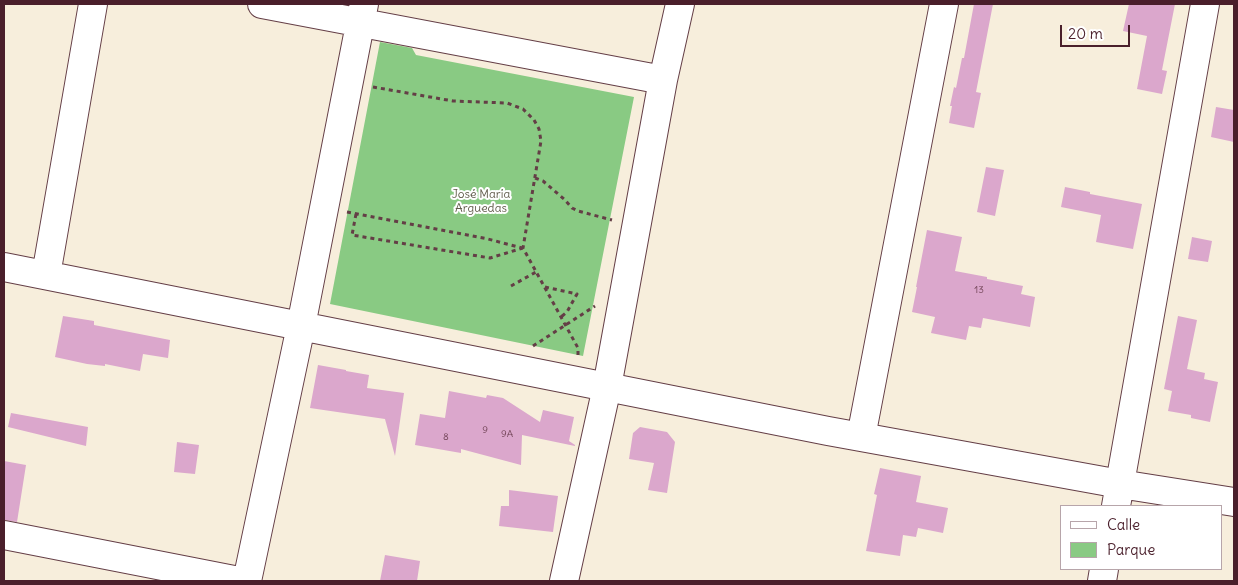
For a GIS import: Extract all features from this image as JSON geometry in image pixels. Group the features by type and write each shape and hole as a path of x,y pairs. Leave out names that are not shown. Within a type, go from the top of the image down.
{"street":[{"path":"46,275 93,4"},
{"path":"262,4 362,14 663,80"},
{"path":"564,581 607,387 663,80 680,4"},
{"path":"861,436 944,4"},
{"path":"1118,495 1204,4"},
{"path":"247,581 301,326 362,14"},
{"path":"4,267 861,436 1118,495 1234,502"},
{"path":"4,535 239,581"}],"path":[{"path":"370,86 453,101 502,102 514,105 528,112 539,129 541,136 523,248 578,348 578,357"},
{"path":"535,178 543,180 572,208 612,220 610,229"},
{"path":"345,212 488,239 523,248"},
{"path":"356,214 352,235 490,258 523,248"},
{"path":"511,286 536,272"},
{"path":"544,287 578,294 567,312 561,317"},
{"path":"530,347 595,306 597,297"}],"green space":[{"name":"José María Arguedas","path":"380,42 412,48 416,55 634,97 583,356 330,304"}],"building":[{"path":"974,4 993,4 976,92 981,93 974,128 949,123 952,106 950,106 962,58 964,58"},
{"path":"1129,4 1175,4 1162,70 1167,71 1162,94 1137,89 1147,36 1123,31"},
{"path":"1216,107 1234,110 1234,142 1211,137"},
{"path":"986,167 1004,170 995,216 977,212"},
{"path":"1065,187 1142,204 1133,249 1096,242 1101,215 1061,207"},
{"path":"927,230 962,237 955,271 1023,286 1021,294 1035,297 1030,327 983,318 981,328 969,326 966,340 931,333 935,317 912,312"},
{"path":"1192,237 1212,241 1208,262 1188,259"},
{"path":"63,316 94,321 94,325 170,340 168,358 143,354 140,371 105,364 105,366 87,364 55,357"},
{"path":"1178,316 1197,320 1187,369 1205,373 1204,379 1218,382 1210,422 1191,418 1191,415 1168,411 1172,391 1164,389"},
{"path":"318,365 369,375 367,388 404,393 395,456 385,419 310,408"},
{"path":"449,391 486,398 487,395 503,398 540,422 543,410 574,417 569,441 575,446 522,435 521,465 461,449 461,453 415,445 420,414 445,418"},
{"path":"11,413 88,427 86,446 8,427"},
{"path":"640,427 667,432 675,442 667,493 648,490 654,463 629,459 633,433"},
{"path":"177,442 199,445 195,474 174,472"},
{"path":"4,461 26,465 17,522 4,520"},
{"path":"880,468 921,476 916,502 948,508 943,533 918,528 916,537 903,535 900,556 866,551 877,495 874,494"},
{"path":"509,490 558,496 553,532 499,526 501,506 509,506"},
{"path":"385,555 420,561 417,581 380,581"}]}
